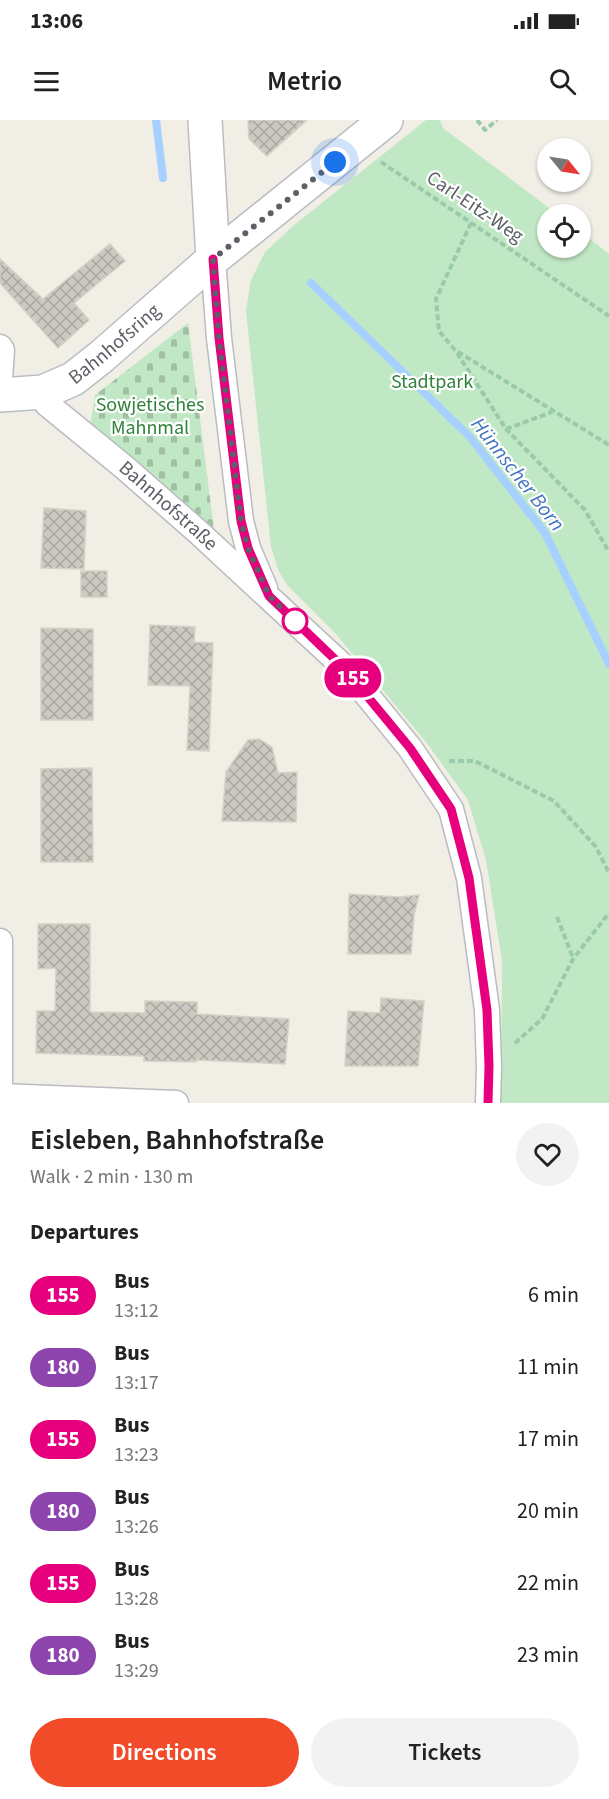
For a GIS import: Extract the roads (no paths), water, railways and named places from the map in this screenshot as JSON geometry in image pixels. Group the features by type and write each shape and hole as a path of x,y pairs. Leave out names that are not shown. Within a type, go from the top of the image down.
{"main road":[{"path":"205,120 213,259"},
{"name":"Bahnhofsring","path":"0,396 44,392 73,379 213,259 386,120"}],"street":[{"name":"Bahnhofstraße","path":"213,259 219,338 241,521 248,548 269,596"},
{"path":"0,347 3,350 0,379"},
{"name":"Bahnhofstraße","path":"44,392 48,404 124,467 269,596 344,668 410,748 451,809 469,878 487,1010 488,1103"},
{"path":"0,941 0,1103"},
{"path":"0,1096 176,1103"}],"waterway":[{"name":"Hünnscher Born","path":"156,120 163,178"},
{"name":"Hünnscher Born","path":"311,283 470,437 545,533 609,664"}],"park label":[{"name":"Stadtpark","path":"432,382"},
{"name":"Sowjetisches Mahnmal","path":"150,416"}]}
